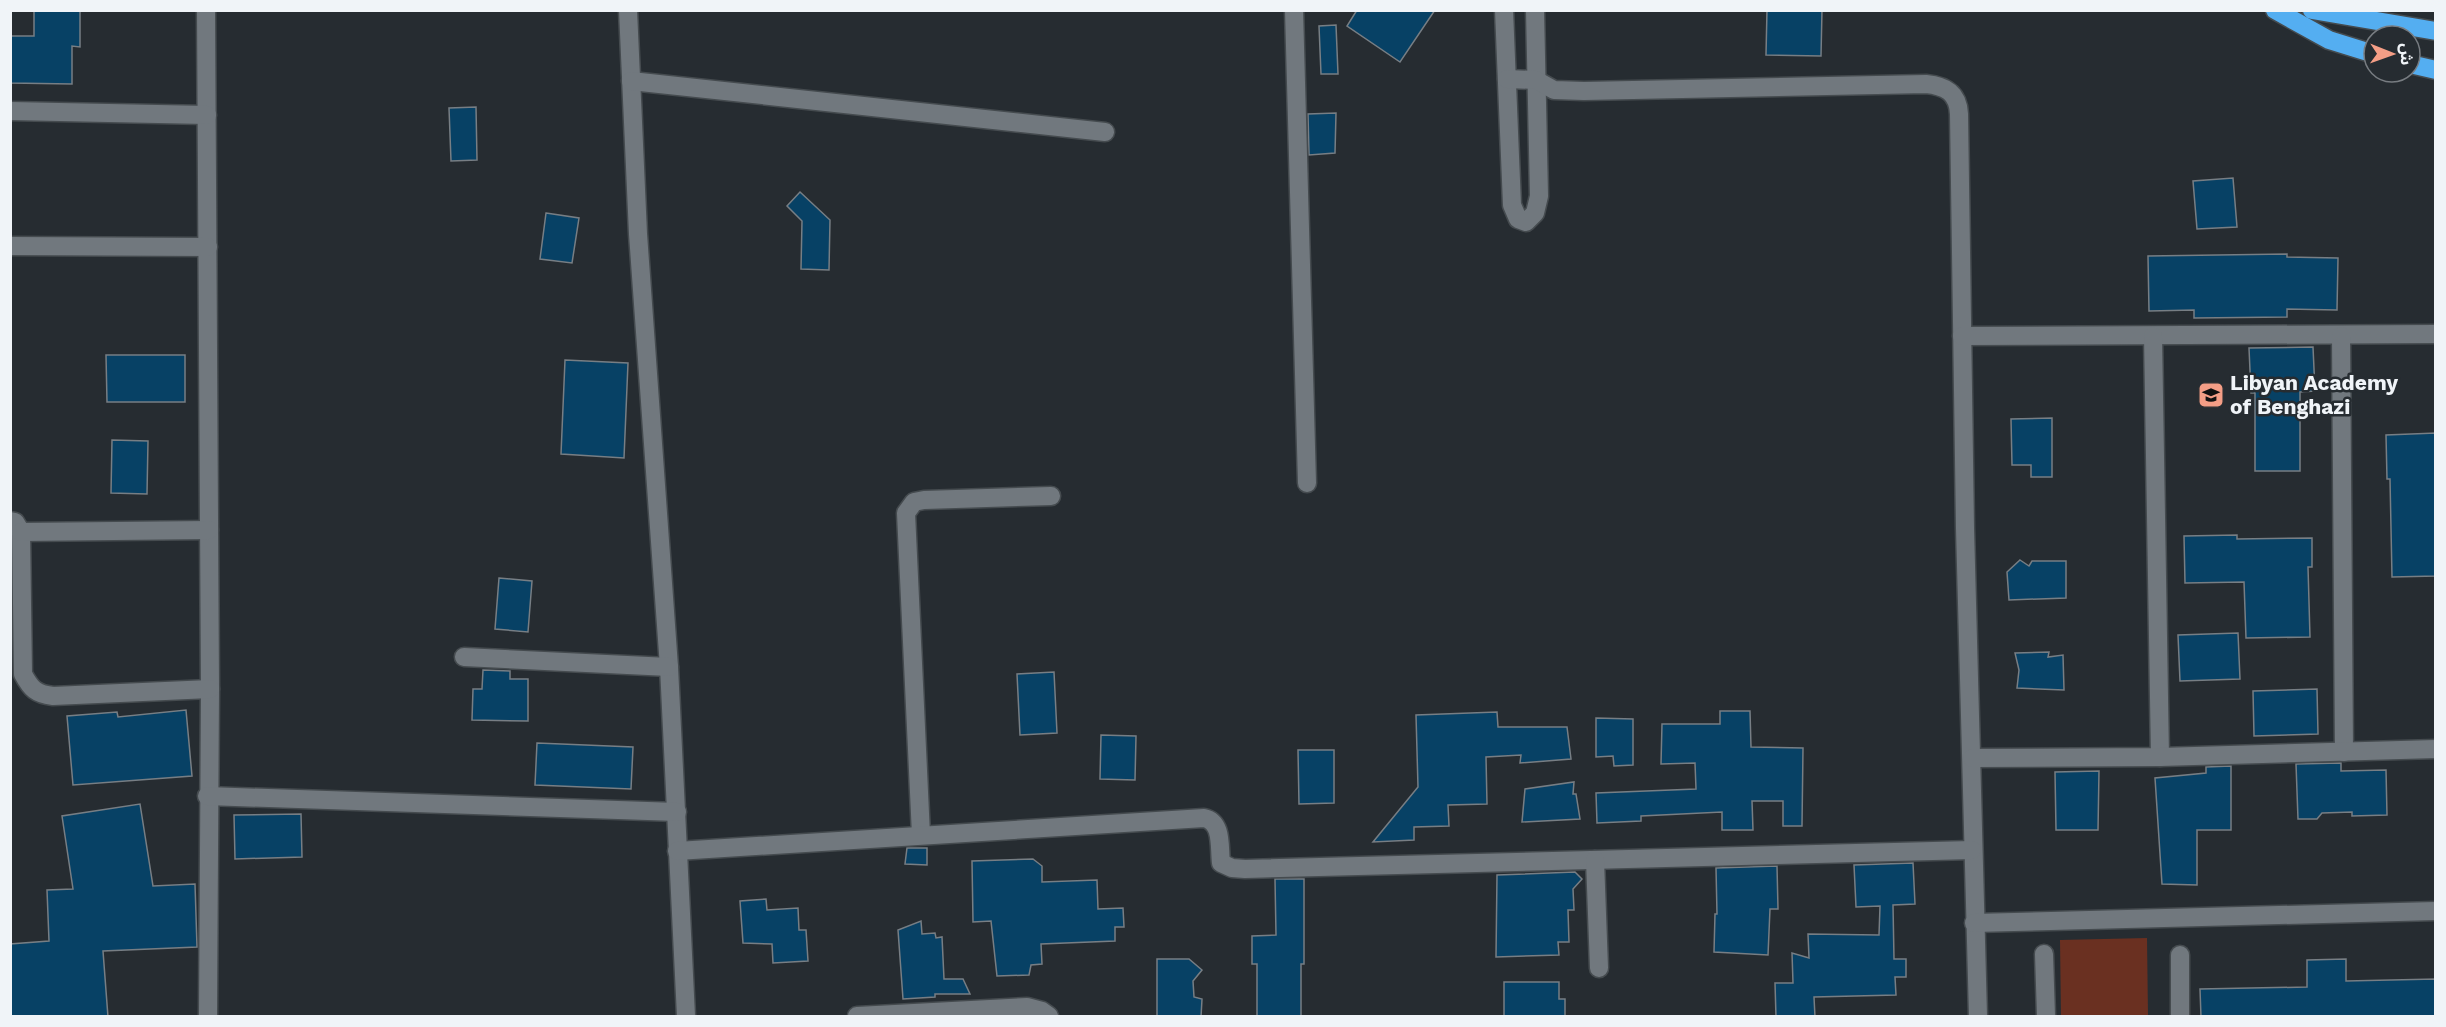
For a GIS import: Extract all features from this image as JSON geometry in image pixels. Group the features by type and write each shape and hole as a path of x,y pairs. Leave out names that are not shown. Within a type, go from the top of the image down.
{"highway":[{"path":"2275,10 2329,40 2362,50"},
{"path":"2312,10 2436,31"}],"street":[{"path":"206,10 210,689 207,796 208,1017"},
{"path":"628,10 638,234 669,667 686,1017"},
{"path":"1294,10 1308,483"},
{"path":"1504,10 1512,205 1518,219 1526,222 1535,213 1539,196 1535,10"},
{"path":"1507,79 1536,80 1554,90 1926,84 1946,88 1955,96 1959,114 1977,1017"},
{"path":"632,81 1105,132"},
{"path":"1508,106 1537,105 1554,90"},
{"path":"10,111 207,116"},
{"path":"10,246 208,247"},
{"path":"1962,336 2436,334"},
{"path":"2153,336 2160,757"},
{"path":"2341,336 2344,752"},
{"path":"921,835 906,513 914,502 924,500 1052,496"},
{"path":"209,530 16,527 23,674 30,688 39,695 53,696 210,689"},
{"path":"464,657 669,667"},
{"path":"1972,758 2160,757 2436,749"},
{"path":"207,796 677,812"},
{"path":"677,851 1204,818 1216,823 1221,863 1232,868 1972,850"},
{"path":"1595,860 1599,968"},
{"path":"1974,923 2436,910"},
{"path":"2044,954 2046,1017"},
{"path":"2180,955 2180,1017"},
{"path":"857,1017 1027,1007 1042,1011 1049,1017"}],"shaded area":[{"path":"2147,938 2148,1016 2061,1016 2060,940"}],"building":[{"path":"34,10 80,10 80,47 72,46 72,84 10,83 10,36 34,36"},
{"path":"1357,10 1435,10 1400,62 1347,26"},
{"path":"1767,10 1822,10 1821,56 1766,55"},
{"path":"1336,25 1338,74 1321,74 1319,26"},
{"path":"476,107 477,160 451,161 449,108"},
{"path":"1336,113 1335,153 1309,155 1308,114"},
{"path":"2233,178 2237,227 2197,229 2193,181"},
{"path":"800,192 830,220 829,270 801,269 802,221 787,206"},
{"path":"546,213 579,218 572,263 540,259"},
{"path":"2287,254 2287,257 2338,258 2337,310 2287,309 2287,317 2194,318 2194,310 2149,311 2148,256"},
{"path":"2313,347 2315,391 2300,392 2300,471 2255,471 2255,393 2251,393 2249,348"},
{"path":"106,355 185,355 185,402 107,402"},
{"path":"565,360 628,363 624,458 561,454"},
{"path":"2052,418 2052,477 2031,477 2031,465 2012,465 2011,419"},
{"path":"2436,433 2436,576 2392,577 2390,479 2387,479 2386,435"},
{"path":"112,440 148,441 147,494 111,493"},
{"path":"2237,535 2237,539 2312,538 2312,567 2308,567 2310,637 2246,638 2244,582 2185,583 2184,536"},
{"path":"2020,560 2029,566 2032,561 2066,561 2066,598 2009,600 2007,572"},
{"path":"499,578 532,581 528,632 495,629"},
{"path":"2238,633 2240,679 2180,681 2178,635"},
{"path":"2049,652 2048,657 2063,655 2064,690 2017,688 2019,670 2015,653"},
{"path":"483,670 510,671 510,679 528,679 528,721 472,720 473,689 482,689"},
{"path":"1054,672 1057,733 1020,735 1017,674"},
{"path":"2317,689 2318,734 2254,736 2253,691"},
{"path":"186,710 192,776 73,785 67,716 117,712 118,717"},
{"path":"1720,711 1750,711 1751,747 1803,748 1802,826 1783,826 1783,801 1752,801 1753,830 1722,830 1722,812 1641,816 1641,821 1597,823 1596,793 1696,789 1695,763 1661,764 1662,724 1720,724"},
{"path":"1497,712 1498,727 1567,727 1571,759 1520,763 1521,755 1486,757 1487,804 1448,805 1449,826 1414,827 1414,840 1373,842 1418,787 1416,715"},
{"path":"1596,718 1633,719 1633,765 1614,766 1613,756 1596,757"},
{"path":"1101,735 1136,736 1135,780 1100,779"},
{"path":"537,743 633,747 631,789 535,785"},
{"path":"1298,750 1334,750 1334,803 1299,804"},
{"path":"2341,763 2341,771 2386,770 2387,815 2352,816 2352,812 2322,813 2317,819 2298,819 2296,764"},
{"path":"2231,766 2231,830 2197,830 2197,885 2162,884 2155,778 2206,773 2206,767"},
{"path":"2099,771 2098,830 2056,830 2055,772"},
{"path":"1574,782 1573,794 1576,794 1580,819 1522,822 1525,789"},
{"path":"140,804 153,886 195,884 197,947 103,951 108,1017 10,1017 10,944 49,941 47,890 73,889 62,816"},
{"path":"301,814 302,857 235,859 234,815"},
{"path":"907,848 927,848 927,865 905,864"},
{"path":"1033,859 1042,866 1042,882 1097,880 1098,909 1123,908 1124,927 1115,927 1115,941 1041,944 1042,964 1031,965 1029,975 997,976 991,921 973,922 972,861"},
{"path":"1913,863 1915,904 1893,905 1894,959 1906,959 1906,977 1895,977 1896,995 1814,997 1815,1017 1776,1017 1775,983 1793,983 1792,953 1809,958 1808,934 1879,935 1880,906 1856,907 1854,865"},
{"path":"1777,866 1778,909 1770,909 1768,955 1714,952 1715,914 1717,914 1716,868"},
{"path":"1575,872 1582,879 1573,889 1574,910 1568,910 1569,942 1558,942 1559,955 1496,957 1497,875"},
{"path":"1275,879 1304,879 1304,964 1301,964 1301,1017 1257,1017 1257,964 1252,964 1252,936 1276,935"},
{"path":"766,899 767,910 798,908 799,930 806,930 808,961 773,963 772,944 743,943 740,901"},
{"path":"921,921 922,934 935,933 936,938 942,937 944,979 963,979 970,994 935,994 935,997 903,999 898,930"},
{"path":"1157,959 1189,959 1202,970 1193,981 1194,997 1202,999 1201,1017 1157,1017"},
{"path":"2346,959 2346,981 2436,979 2436,1017 2201,1017 2200,989 2307,987 2307,960"},
{"path":"1504,982 1559,982 1559,999 1565,999 1565,1016 1504,1017"}],"place":[{"name":"Libyan Academy of Benghazi","path":"2211,395"}]}
